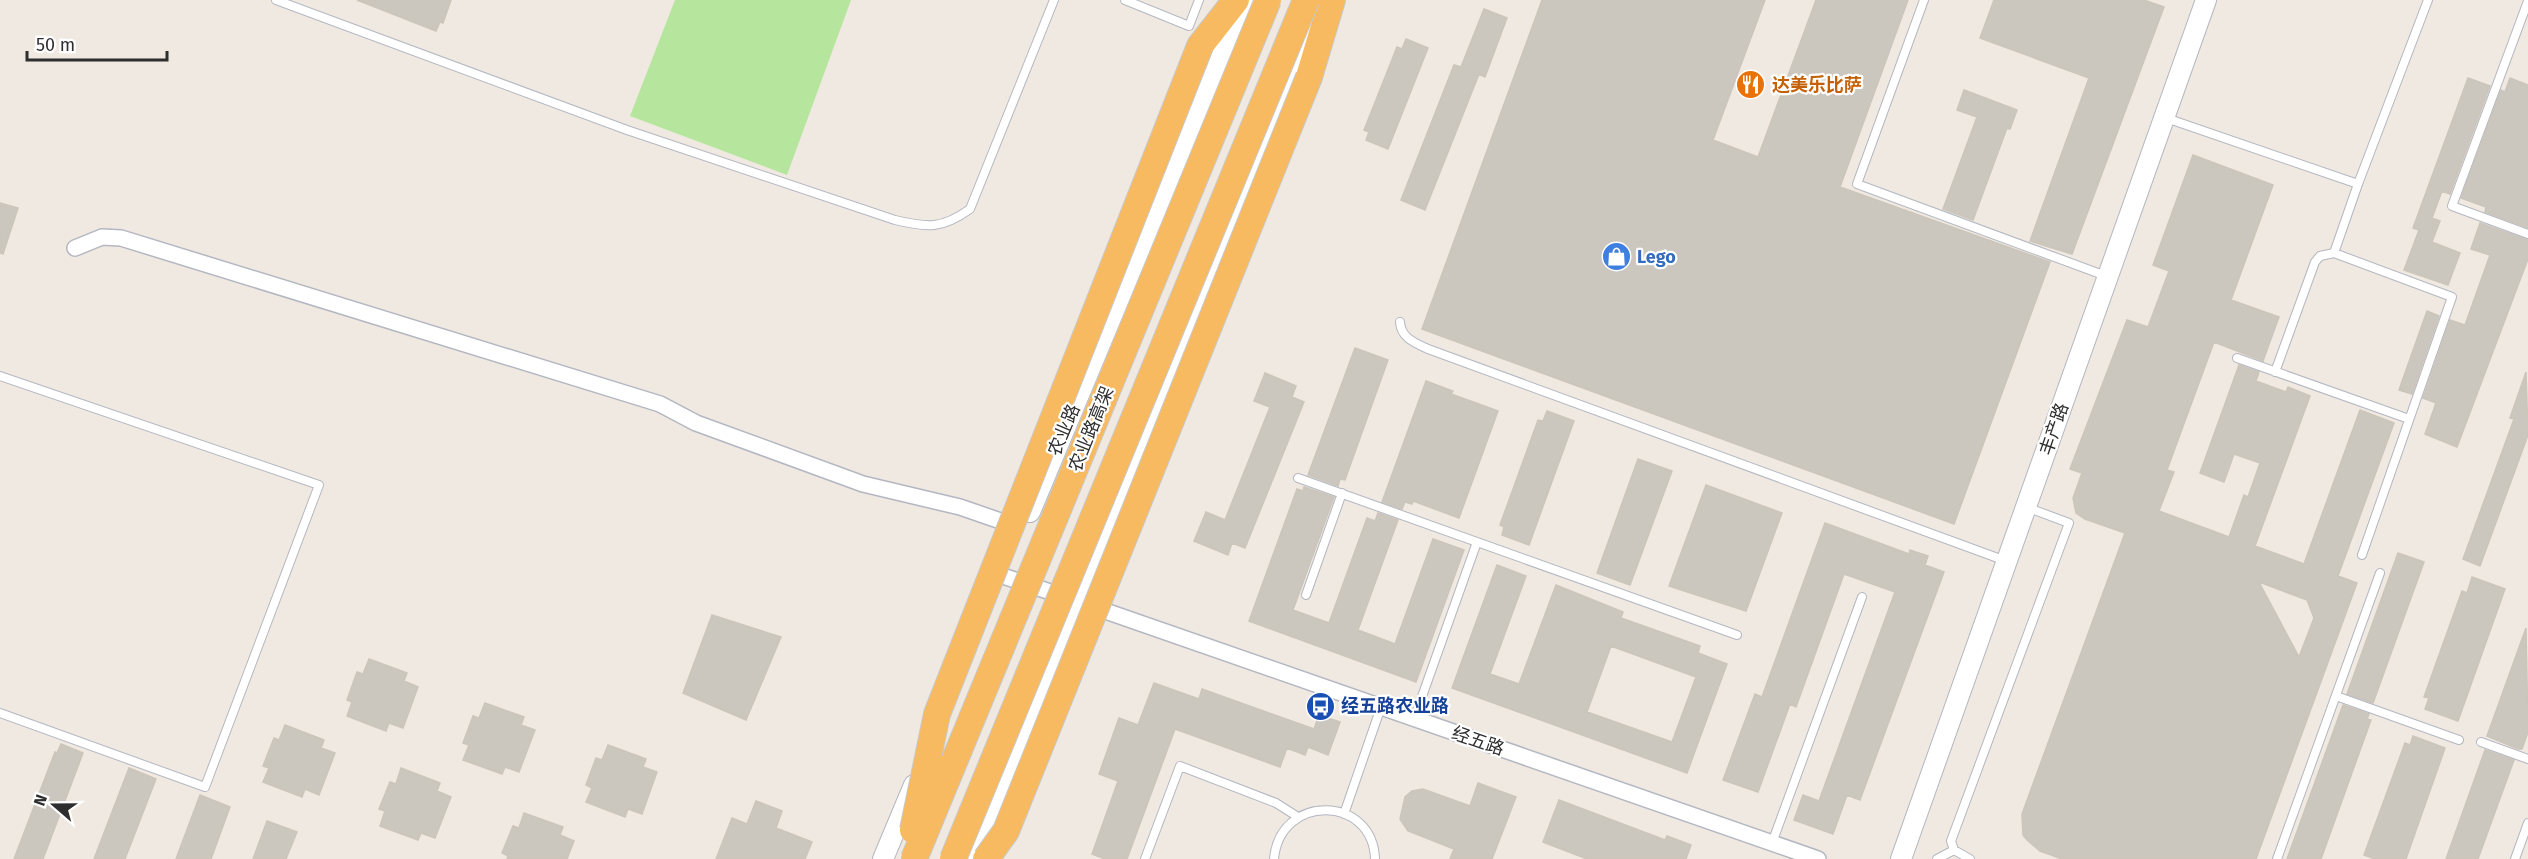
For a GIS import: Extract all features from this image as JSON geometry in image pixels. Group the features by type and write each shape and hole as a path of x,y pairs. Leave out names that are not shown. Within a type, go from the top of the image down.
{"highway":[{"path":"907,859 937,714 1200,46 1236,0"},
{"name":"农业路高架","path":"914,859 1268,0"},
{"name":"农业路高架","path":"952,859 1306,0"},
{"path":"986,859 1006,831 1309,77 1332,0"}],"street":[{"name":"农业路","path":"883,859 1244,0"},
{"path":"976,859 1325,0"},
{"name":"丰产路","path":"1901,859 2206,0"},
{"path":"75,248 102,237 121,238 660,404 696,423 863,484 960,507 1012,525"},
{"name":"经五路","path":"1003,576 1818,859"}],"lane":[{"path":"276,0 639,134 895,220 939,226 955,220 970,209 1054,0"},
{"path":"1125,0 1189,26 1199,0"},
{"path":"1924,0 1857,184 2108,276"},
{"path":"2334,253 2428,0"},
{"path":"2528,1 2452,206 2528,234"},
{"path":"2164,118 2358,184"},
{"path":"2275,372 2315,261 2320,256 2334,253 2452,297 2362,555"},
{"path":"1400,322 1400,329 1406,338 1428,350 2007,562"},
{"path":"2237,358 2409,419"},
{"path":"0,376 320,485 205,787 0,713"},
{"path":"1298,478 1737,635"},
{"path":"1306,595 1342,493"},
{"path":"1970,859 1954,850 1951,841 2069,523 2026,507"},
{"path":"1414,719 1477,542"},
{"path":"2277,859 2380,573"},
{"path":"1772,843 1862,597"},
{"path":"2336,696 2459,740"},
{"path":"1344,814 1381,707"},
{"path":"2481,742 2528,759"},
{"path":"1145,859 1180,766 1276,803 1298,817"},
{"path":"1274,859 1279,838 1298,817 1315,810 1344,814 1365,830 1371,840 1375,859"},
{"path":"2515,859 2528,823"},
{"path":"1937,859 1954,850"}],"green space":[{"path":"675,0 851,0 787,175 630,116"}],"building":[{"path":"357,0 451,0 443,23 440,22 436,31"},
{"path":"1542,0 1765,0 1713,140 1758,157 1816,0 1908,0 1840,187 2050,262 1954,524 1422,329"},
{"path":"1994,0 2144,0 2164,7 2072,254 2030,241 2089,78 1980,38"},
{"path":"1484,9 1507,18 1485,77 1479,74 1425,210 1401,200 1454,65 1461,67"},
{"path":"1406,39 1428,48 1388,149 1366,140 1369,132 1364,130 1397,47 1402,49"},
{"path":"2468,78 2490,86 2450,194 2442,191 2432,218 2440,221 2432,242 2460,253 2448,285 2404,270 2419,230 2413,228"},
{"path":"2510,78 2528,85 2528,228 2485,212 2486,207 2461,198 2501,90 2505,92"},
{"path":"1964,90 2017,110 2010,129 2007,128 1973,220 1943,209 1977,117 1957,110"},
{"path":"2193,155 2273,185 2231,300 2279,317 2263,361 2214,342 2167,470 2174,472 2159,511 2229,537 2244,495 2248,497 2260,463 2234,454 2224,482 2200,473 2239,365 2259,372 2256,381 2286,392 2288,387 2310,396 2255,546 2304,564 2360,410 2394,423 2338,576 2357,583 2256,859 2062,859 2040,851 2023,835 2022,814 2125,533 2085,519 2076,513 2073,498 2082,473 2070,469 2127,320 2148,327 2169,271 2153,265","holes":["2259,582 2307,600 2314,618 2299,657"]},
{"path":"0,203 18,208 3,254 0,253"},
{"path":"2480,223 2528,240 2528,259 2457,447 2425,434 2436,403 2423,398 2450,320 2465,325 2490,255 2471,249"},
{"path":"2427,311 2439,316 2412,394 2399,390"},
{"path":"1355,348 1388,360 1345,480 1340,479 1338,486 1308,475"},
{"path":"2526,372 2528,435 2480,566 2463,559 2514,419 2510,418"},
{"path":"1265,373 1296,386 1292,397 1304,402 1245,548 1232,543 1228,555 1194,541 1206,512 1225,520 1270,407 1254,401"},
{"path":"1426,381 1453,391 1451,394 1498,411 1459,518 1413,501 1412,504 1405,502 1402,509 1382,502"},
{"path":"1547,411 1574,421 1529,545 1502,535 1504,527 1500,525 1538,420 1543,421"},
{"path":"1638,459 1672,471 1630,585 1597,573"},
{"path":"1706,485 1782,513 1746,611 1669,586"},
{"path":"1304,487 1334,497 1293,610 1329,623 1367,518 1375,521 1378,513 1398,520 1358,630 1395,644 1433,539 1464,550 1416,682 1249,621 1297,489 1303,491"},
{"path":"1825,523 1909,554 1910,550 1928,556 1925,565 1944,572 1860,800 1847,795 1833,834 1794,820 1803,795 1819,801 1895,592 1844,574 1796,707 1790,704 1758,792 1723,780 1755,694 1762,697"},
{"path":"2398,553 2424,562 2373,703 2347,694"},
{"path":"1497,565 1526,576 1490,674 1519,684 1556,585 1623,612 1621,618 1700,646 1698,653 1727,664 1687,773 1452,688","holes":["1611,646 1696,677 1672,742 1587,712"]},
{"path":"2472,577 2505,589 2458,721 2425,709 2429,698 2424,697 2462,591 2467,593"},
{"path":"712,615 781,637 746,720 683,693"},
{"path":"2526,628 2528,732 2522,749 2518,749 2487,736"},
{"path":"369,659 407,673 404,681 418,687 403,728 389,723 386,731 347,716 352,702 347,700 357,672 363,674"},
{"path":"1154,683 1199,699 1202,689 1314,729 1319,715 1340,722 1328,755 1308,747 1305,755 1287,748 1280,767 1175,729 1127,859 1105,859 1092,854 1118,781 1099,774 1119,718 1138,725"},
{"path":"485,703 524,717 521,725 535,730 519,772 505,767 502,774 463,760 469,745 463,743 473,716 479,718"},
{"path":"2343,705 2369,714 2367,719 2371,720 2321,859 2287,859"},
{"path":"285,725 324,740 321,748 335,753 319,795 305,789 302,797 263,782 269,768 263,766 274,738 279,740"},
{"path":"2413,736 2445,748 2406,859 2375,859 2364,855 2405,743 2410,745"},
{"path":"61,744 83,753 43,859 14,859 55,752 57,753"},
{"path":"608,745 646,759 643,767 657,772 642,814 628,809 625,817 586,802 592,788 586,785 596,758 602,760"},
{"path":"2485,750 2514,760 2478,859 2446,859"},
{"path":"129,768 156,779 125,859 94,859"},
{"path":"401,768 440,783 437,791 451,797 435,838 421,833 418,840 380,826 385,811 379,809 390,782 396,784"},
{"path":"1478,783 1516,797 1492,859 1450,859 1454,849 1408,831 1400,819 1405,797 1412,791 1423,789 1470,806"},
{"path":"200,795 230,807 211,859 176,859"},
{"path":"1559,800 1665,840 1667,836 1691,845 1686,859 1587,859 1543,842"},
{"path":"756,801 782,811 776,828 812,842 805,859 716,859 732,818 747,824"},
{"path":"524,813 563,827 560,835 574,841 567,859 507,859 508,856 502,853 513,826 519,828"},
{"path":"267,821 297,832 286,859 253,859"}],"place":[{"name":"达美乐比萨","path":"1751,85"},
{"name":"Lego","path":"1616,257"},
{"name":"经五路农业路","path":"1320,706"}]}
